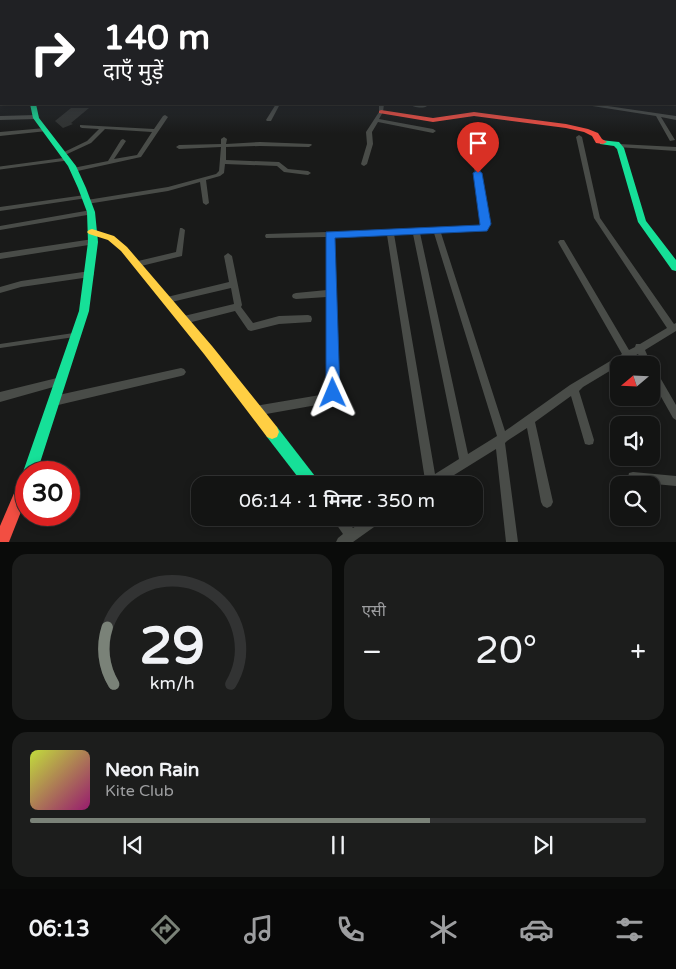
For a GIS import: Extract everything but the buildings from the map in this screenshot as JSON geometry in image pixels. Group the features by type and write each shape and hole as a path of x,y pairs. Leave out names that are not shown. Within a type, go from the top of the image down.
{"street":[{"path":"33,105 36,117 73,170 88,204 93,237 84,312 34,461"},
{"path":"269,120 277,105"},
{"path":"418,105 425,106"},
{"path":"592,105 676,118"},
{"path":"380,110 433,131"},
{"path":"380,110 433,120 474,114 566,126 586,130 600,142 619,146 676,149"},
{"path":"364,164 370,144 369,132 380,110"},
{"path":"658,116 672,140"},
{"path":"0,124 2,118 36,117"},
{"path":"73,170 139,156 165,117"},
{"path":"82,126 156,131"},
{"path":"65,156 89,142 103,128"},
{"path":"0,134 45,130"},
{"path":"442,476 502,440 573,388 627,354 674,328 597,218 578,137"},
{"path":"110,162 123,141"},
{"path":"179,147 224,142 309,145"},
{"path":"0,228 88,204 168,189 220,174 224,142"},
{"path":"619,146 642,222 676,267"},
{"path":"268,236 482,229 486,227 475,155"},
{"path":"222,162 279,164 286,171 308,173"},
{"path":"202,179 206,202"},
{"path":"0,209 88,204"},
{"path":"137,264 179,254 182,230"},
{"path":"437,231 502,440 512,542"},
{"path":"390,232 428,476"},
{"path":"416,232 464,462"},
{"path":"255,411 332,396 330,234"},
{"path":"0,256 93,237 111,238 137,264 184,320 305,476"},
{"path":"562,242 627,354"},
{"path":"228,256 237,307 250,327 279,320 308,319"},
{"path":"0,290 21,284 90,274"},
{"path":"167,300 234,284"},
{"path":"296,296 331,293"},
{"path":"184,320 237,307"},
{"path":"638,348 643,356"},
{"path":"54,401 182,372"},
{"path":"0,397 61,381"},
{"path":"660,386 676,415"},
{"path":"573,388 589,440"},
{"path":"530,420 547,502"},
{"path":"660,480 676,481"},
{"path":"1,542 15,508"},
{"path":"342,526 347,538 365,526"}],"lane":[{"path":"0,168 65,156"},
{"path":"0,346 76,335"}],"traffic: fast":[{"path":"33,105 36,118 72,166 82,188 91,212 93,242 84,311 34,461"},
{"path":"603,142 616,144 620,148 642,222 676,267"},
{"path":"272,432 306,476"}],"traffic: slow":[{"path":"92,232 111,238 124,249 208,350 272,432"}],"traffic: jam":[{"path":"381,112 433,120 474,114 566,126 586,130 603,142"},
{"path":"1,542 15,508"}],"route":[{"path":"333,393 330,234 483,229 486,227 486,224 478,173"}]}
